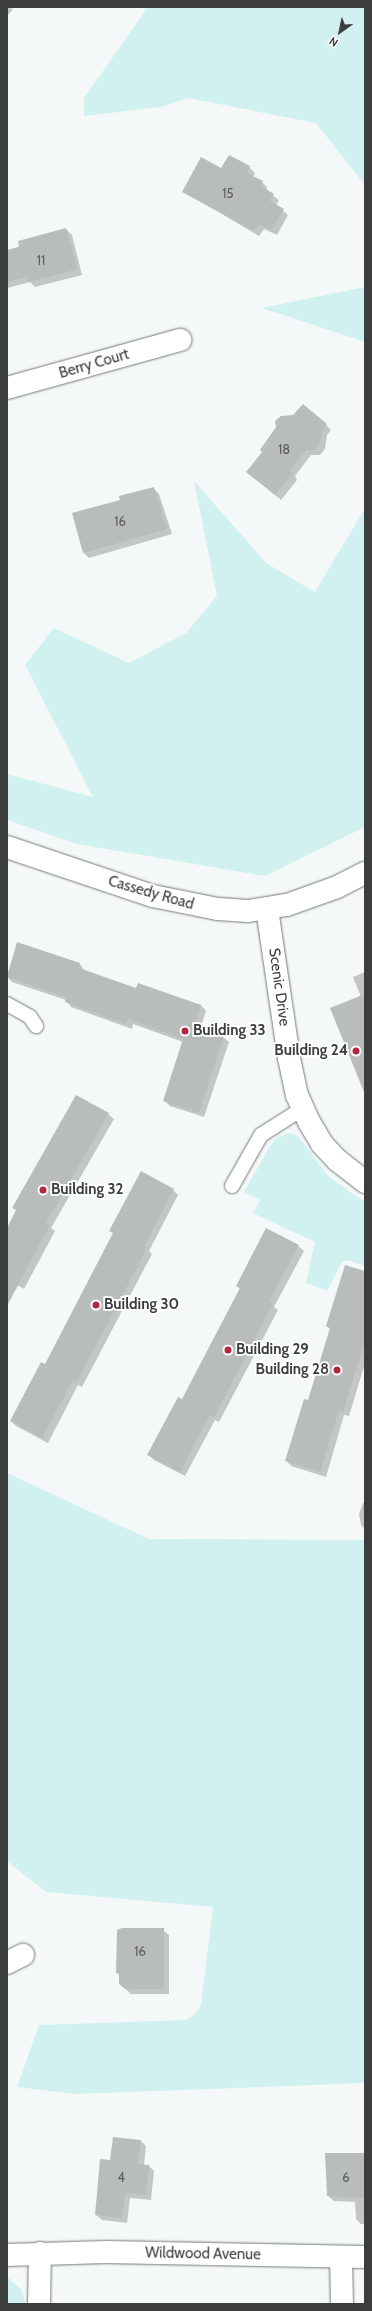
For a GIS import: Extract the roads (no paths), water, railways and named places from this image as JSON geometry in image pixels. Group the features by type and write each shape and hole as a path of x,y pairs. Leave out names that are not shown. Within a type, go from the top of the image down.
{"street":[{"name":"Berry Court","path":"7,388 180,340"},
{"name":"Cassedy Road","path":"7,847 176,903 218,910 267,909 301,901 365,873"},
{"name":"Scenic Drive","path":"267,909 289,1058 302,1109 316,1134 330,1152 365,1182"},
{"name":"Wildwood Avenue","path":"7,2255 40,2253 365,2257"},
{"path":"38,2304 40,2253"},
{"path":"342,2257 342,2304"}],"lane":[{"path":"7,1004 30,1017 36,1026"},
{"path":"232,1186 261,1135 302,1109"}],"place":[{"name":"Building 33","path":"185,1031"},
{"name":"Building 24","path":"356,1051"},
{"name":"Building 32","path":"43,1190"},
{"name":"Building 30","path":"96,1305"},
{"name":"Building 29","path":"228,1350"},
{"name":"Building 28","path":"337,1370"}]}
